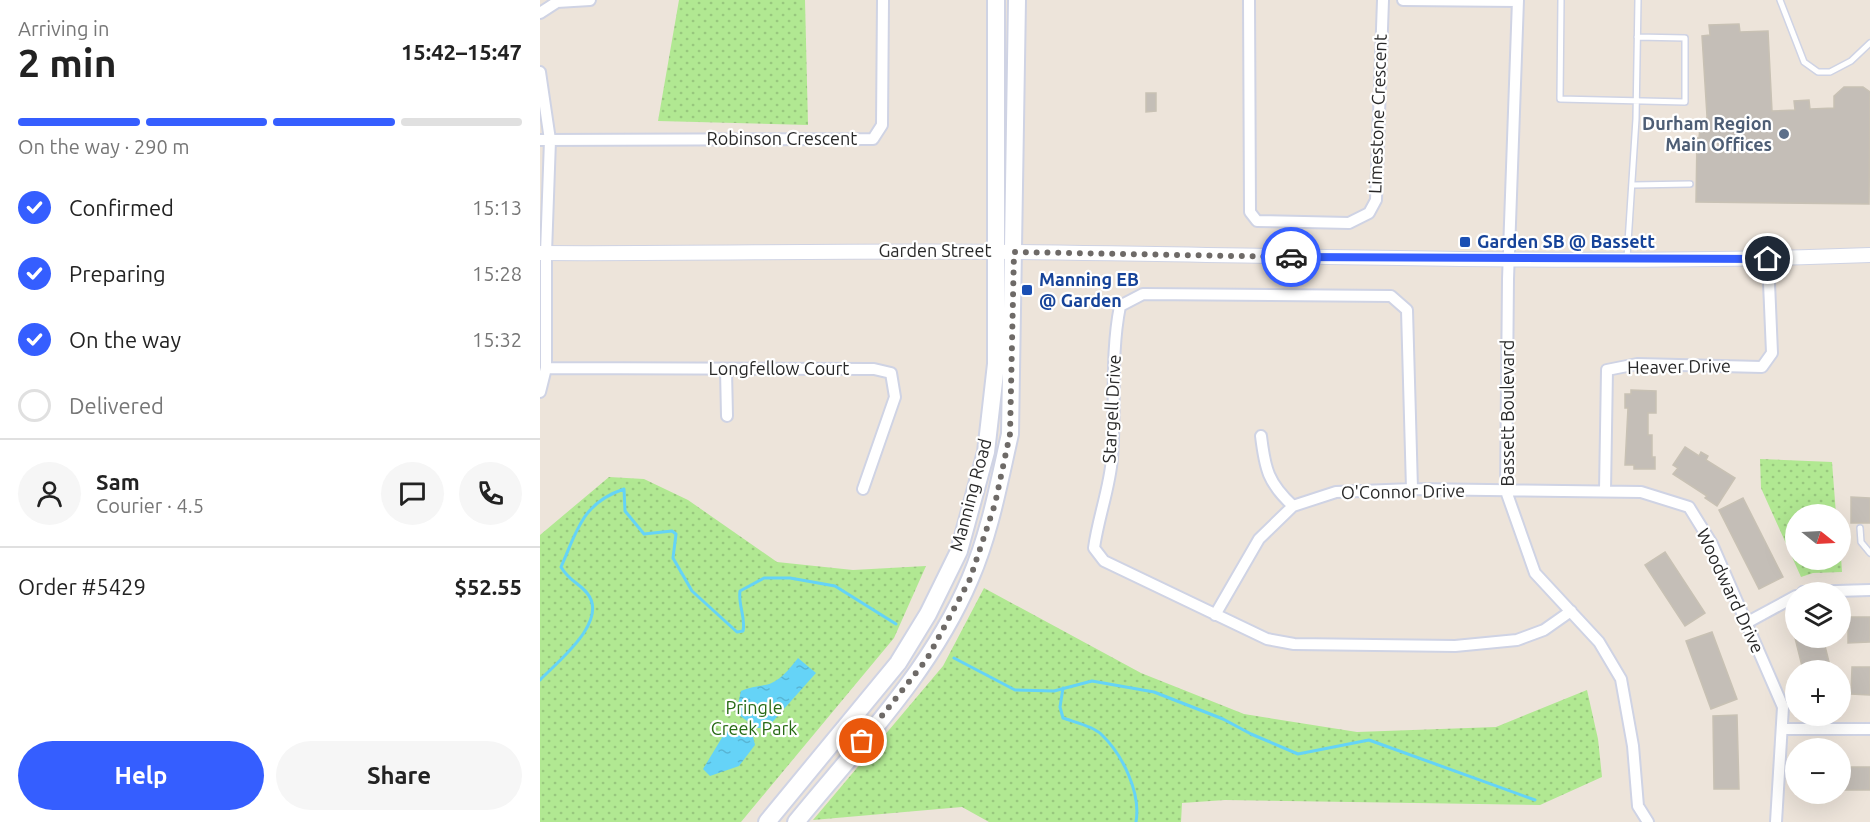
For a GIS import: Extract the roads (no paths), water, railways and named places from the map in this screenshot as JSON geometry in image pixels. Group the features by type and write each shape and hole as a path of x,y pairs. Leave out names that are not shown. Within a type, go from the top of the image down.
{"main road":[{"name":"Manning Road","path":"767,822 897,663 923,622 959,551 986,452 996,364 996,0"},
{"name":"Manning Road","path":"796,822 927,659 970,579 995,504 1010,434 1017,0"}],"street":[{"path":"540,13 557,2 590,0"},
{"name":"Robinson Crescent","path":"545,140 873,139 882,125 883,0"},
{"name":"Limestone Crescent","path":"1249,0 1250,212 1257,221 1348,223 1369,213 1376,200 1383,0"},
{"path":"1403,0 1518,1"},
{"name":"Bassett Boulevard","path":"1518,1 1509,260 1506,491 1535,573 1599,642 1621,679 1633,747 1638,806 1648,822"},
{"path":"540,72 545,140 543,253 546,368 540,392"},
{"name":"Garden Street","path":"543,253 826,250 1509,260 1768,259 1870,255"},
{"name":"Heaver Drive","path":"1605,491 1607,370 1636,364 1762,367 1772,353 1768,259"},
{"name":"Stargell Drive","path":"1412,489 1407,310 1391,296 1143,294 1120,306 1115,331 1112,460 1098,517 1094,548 1104,561 1267,639 1294,644 1455,646 1517,640 1544,630 1571,611"},
{"name":"Longfellow Court","path":"546,368 874,369 891,373 895,397 864,489"},
{"path":"726,370 727,416"},
{"path":"1261,436 1264,462 1275,490 1293,506"},
{"name":"O'Connor Drive","path":"1215,615 1259,539 1293,506 1336,492 1412,489 1506,491"},
{"name":"Woodward Drive","path":"1506,491 1641,492 1689,507 1712,544 1748,622 1783,707 1776,822"},
{"path":"1851,591 1870,590"},
{"path":"1748,622 1785,602"},
{"path":"1783,729 1870,729"}],"lane":[{"path":"1561,0 1560,99 1636,99 1685,102 1685,38 1637,37"},
{"path":"1627,260 1633,185 1638,0"},
{"path":"1780,0 1804,62 1818,72 1830,72 1851,61 1870,43"},
{"path":"1633,185 1690,184"},
{"path":"1860,528 1861,542 1870,553"}],"water":[{"path":"798,658 816,673 767,728 757,728 736,713 741,691 770,684 784,674"},
{"path":"744,727 752,732 755,745 739,766 710,776 703,769 726,731"}],"waterway":[{"path":"540,680 578,640 592,616 592,604 587,593 561,567 577,530 590,510 599,502 624,489 625,511 644,534 672,531 676,534 673,558 692,591 737,632 743,631 744,626 740,591 764,578 790,578 835,586 896,624"},
{"path":"954,658 1015,690 1054,691 1092,681 1154,692 1223,719 1298,754 1369,740 1535,800"},
{"path":"1063,688 1060,707 1063,718 1098,731 1123,763 1136,799 1136,822"}],"place":[{"name":"Durham Region Main Offices","path":"1784,134"},
{"name":"Garden SB @ Bassett","path":"1465,242"},
{"name":"Manning EB @ Garden","path":"1027,290"}],"park label":[{"name":"Pringle Creek Park","path":"754,718"}]}
